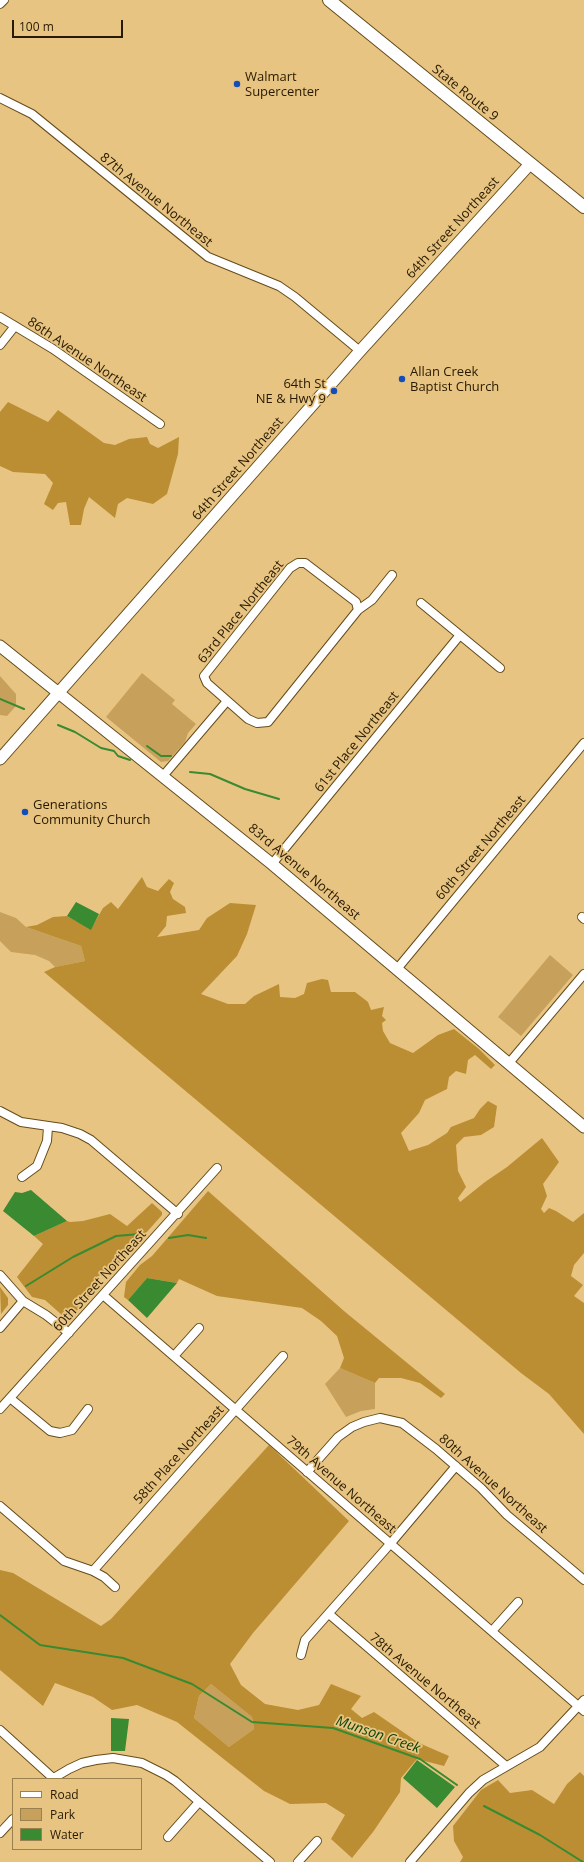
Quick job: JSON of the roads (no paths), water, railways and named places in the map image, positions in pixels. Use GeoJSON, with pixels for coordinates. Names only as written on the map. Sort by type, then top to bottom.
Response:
{"type":"FeatureCollection","features":[{"type":"Feature","properties":{"kind":"main road","name":"State Route 9"},"geometry":{"type":"LineString","coordinates":[[329,0],[584,207]]}},
{"type":"Feature","properties":{"kind":"main road","name":"64th Street Northeast"},"geometry":{"type":"LineString","coordinates":[[0,759],[360,351],[530,164]]}},
{"type":"Feature","properties":{"kind":"main road","name":"83rd Avenue Northeast"},"geometry":{"type":"LineString","coordinates":[[0,646],[272,864],[584,1127]]}},
{"type":"Feature","properties":{"kind":"street"},"geometry":{"type":"LineString","coordinates":[[0,4],[4,0]]}},
{"type":"Feature","properties":{"kind":"street","name":"87th Avenue Northeast"},"geometry":{"type":"LineString","coordinates":[[0,98],[32,114],[208,257],[279,286],[295,297],[360,351]]}},
{"type":"Feature","properties":{"kind":"street","name":"86th Avenue Northeast"},"geometry":{"type":"LineString","coordinates":[[0,317],[53,349],[160,424]]}},
{"type":"Feature","properties":{"kind":"street"},"geometry":{"type":"LineString","coordinates":[[0,345],[15,326]]}},
{"type":"Feature","properties":{"kind":"street","name":"63rd Place Northeast"},"geometry":{"type":"LineString","coordinates":[[227,701],[207,683],[204,676],[290,568],[298,563],[305,563],[356,602],[358,610]]}},
{"type":"Feature","properties":{"kind":"street"},"geometry":{"type":"LineString","coordinates":[[163,776],[227,701],[248,719],[257,723],[268,722],[358,610],[372,600],[392,575]]}},
{"type":"Feature","properties":{"kind":"street"},"geometry":{"type":"LineString","coordinates":[[421,603],[500,668]]}},
{"type":"Feature","properties":{"kind":"street","name":"61st Place Northeast"},"geometry":{"type":"LineString","coordinates":[[272,864],[460,636]]}},
{"type":"Feature","properties":{"kind":"street","name":"60th Street Northeast"},"geometry":{"type":"LineString","coordinates":[[397,969],[584,743]]}},
{"type":"Feature","properties":{"kind":"street"},"geometry":{"type":"LineString","coordinates":[[509,1063],[584,974]]}},
{"type":"Feature","properties":{"kind":"street"},"geometry":{"type":"LineString","coordinates":[[0,1111],[21,1122],[70,1130],[90,1140],[178,1214]]}},
{"type":"Feature","properties":{"kind":"street"},"geometry":{"type":"LineString","coordinates":[[22,1177],[37,1166],[47,1141],[48,1127]]}},
{"type":"Feature","properties":{"kind":"street","name":"60th Street Northeast"},"geometry":{"type":"LineString","coordinates":[[0,1409],[218,1168]]}},
{"type":"Feature","properties":{"kind":"street"},"geometry":{"type":"LineString","coordinates":[[0,1275],[23,1302],[46,1315],[69,1333]]}},
{"type":"Feature","properties":{"kind":"street","name":"79th Avenue Northeast"},"geometry":{"type":"LineString","coordinates":[[103,1295],[492,1631],[582,1706]]}},
{"type":"Feature","properties":{"kind":"street"},"geometry":{"type":"LineString","coordinates":[[0,1328],[23,1302]]}},
{"type":"Feature","properties":{"kind":"street"},"geometry":{"type":"LineString","coordinates":[[174,1356],[199,1328]]}},
{"type":"Feature","properties":{"kind":"street","name":"58th Place Northeast"},"geometry":{"type":"LineString","coordinates":[[93,1571],[283,1356]]}},
{"type":"Feature","properties":{"kind":"street"},"geometry":{"type":"LineString","coordinates":[[10,1398],[50,1431],[60,1433],[72,1430],[88,1409]]}},
{"type":"Feature","properties":{"kind":"street","name":"80th Avenue Northeast"},"geometry":{"type":"LineString","coordinates":[[307,1472],[344,1432],[364,1422],[380,1418],[395,1421],[409,1427],[456,1466],[481,1488],[507,1515],[584,1580]]}},
{"type":"Feature","properties":{"kind":"street"},"geometry":{"type":"LineString","coordinates":[[301,1655],[305,1640],[391,1543],[456,1466]]}},
{"type":"Feature","properties":{"kind":"street"},"geometry":{"type":"LineString","coordinates":[[0,1506],[64,1560],[73,1565],[93,1571],[104,1577],[115,1587]]}},
{"type":"Feature","properties":{"kind":"street"},"geometry":{"type":"LineString","coordinates":[[492,1631],[518,1602]]}},
{"type":"Feature","properties":{"kind":"street","name":"78th Avenue Northeast"},"geometry":{"type":"LineString","coordinates":[[328,1614],[506,1766]]}},
{"type":"Feature","properties":{"kind":"street"},"geometry":{"type":"LineString","coordinates":[[410,1862],[469,1793],[483,1780],[540,1747],[582,1706]]}},
{"type":"Feature","properties":{"kind":"street"},"geometry":{"type":"LineString","coordinates":[[0,1730],[52,1778]]}},
{"type":"Feature","properties":{"kind":"street"},"geometry":{"type":"LineString","coordinates":[[55,1778],[82,1763],[113,1758],[130,1760],[153,1768],[175,1781],[270,1862]]}},
{"type":"Feature","properties":{"kind":"street"},"geometry":{"type":"LineString","coordinates":[[168,1837],[199,1802]]}},
{"type":"Feature","properties":{"kind":"street"},"geometry":{"type":"LineString","coordinates":[[0,1833],[12,1820]]}},
{"type":"Feature","properties":{"kind":"street"},"geometry":{"type":"LineString","coordinates":[[298,1862],[317,1841]]}},
{"type":"Feature","properties":{"kind":"water"},"geometry":{"type":"Polygon","coordinates":[[[76,902],[99,914],[91,930],[67,916],[76,902]]]}},
{"type":"Feature","properties":{"kind":"water"},"geometry":{"type":"Polygon","coordinates":[[[31,1190],[67,1221],[34,1236],[3,1211],[15,1192],[22,1193],[31,1190]]]}},
{"type":"Feature","properties":{"kind":"water"},"geometry":{"type":"Polygon","coordinates":[[[147,1278],[177,1283],[147,1318],[128,1300],[147,1278]]]}},
{"type":"Feature","properties":{"kind":"water"},"geometry":{"type":"Polygon","coordinates":[[[111,1718],[129,1719],[125,1751],[111,1751],[111,1718]]]}},
{"type":"Feature","properties":{"kind":"water"},"geometry":{"type":"Polygon","coordinates":[[[417,1760],[455,1787],[437,1808],[403,1778],[417,1760]]]}},
{"type":"Feature","properties":{"kind":"waterway"},"geometry":{"type":"LineString","coordinates":[[0,699],[24,709]]}},
{"type":"Feature","properties":{"kind":"waterway"},"geometry":{"type":"LineString","coordinates":[[58,725],[75,732],[101,748],[114,751],[118,756],[130,760]]}},
{"type":"Feature","properties":{"kind":"waterway"},"geometry":{"type":"LineString","coordinates":[[147,746],[161,756],[171,756]]}},
{"type":"Feature","properties":{"kind":"waterway"},"geometry":{"type":"LineString","coordinates":[[190,772],[210,774],[245,789],[279,799]]}},
{"type":"Feature","properties":{"kind":"waterway"},"geometry":{"type":"LineString","coordinates":[[26,1286],[73,1257],[116,1236],[140,1234]]}},
{"type":"Feature","properties":{"kind":"waterway"},"geometry":{"type":"LineString","coordinates":[[169,1238],[188,1235],[206,1238]]}},
{"type":"Feature","properties":{"kind":"waterway","name":"Munson Creek"},"geometry":{"type":"LineString","coordinates":[[0,1615],[40,1645],[123,1658],[192,1684],[252,1722],[333,1728],[420,1759],[457,1785]]}},
{"type":"Feature","properties":{"kind":"waterway","name":"Munson Creek"},"geometry":{"type":"LineString","coordinates":[[484,1806],[540,1835],[583,1862]]}},
{"type":"Feature","properties":{"kind":"place","name":"Walmart Supercenter"},"geometry":{"type":"Point","coordinates":[237,84]}},
{"type":"Feature","properties":{"kind":"place","name":"Allan Creek Baptist Church"},"geometry":{"type":"Point","coordinates":[402,379]}},
{"type":"Feature","properties":{"kind":"place","name":"64th St NE & Hwy 9"},"geometry":{"type":"Point","coordinates":[334,391]}},
{"type":"Feature","properties":{"kind":"place","name":"Generations Community Church"},"geometry":{"type":"Point","coordinates":[25,812]}}]}
